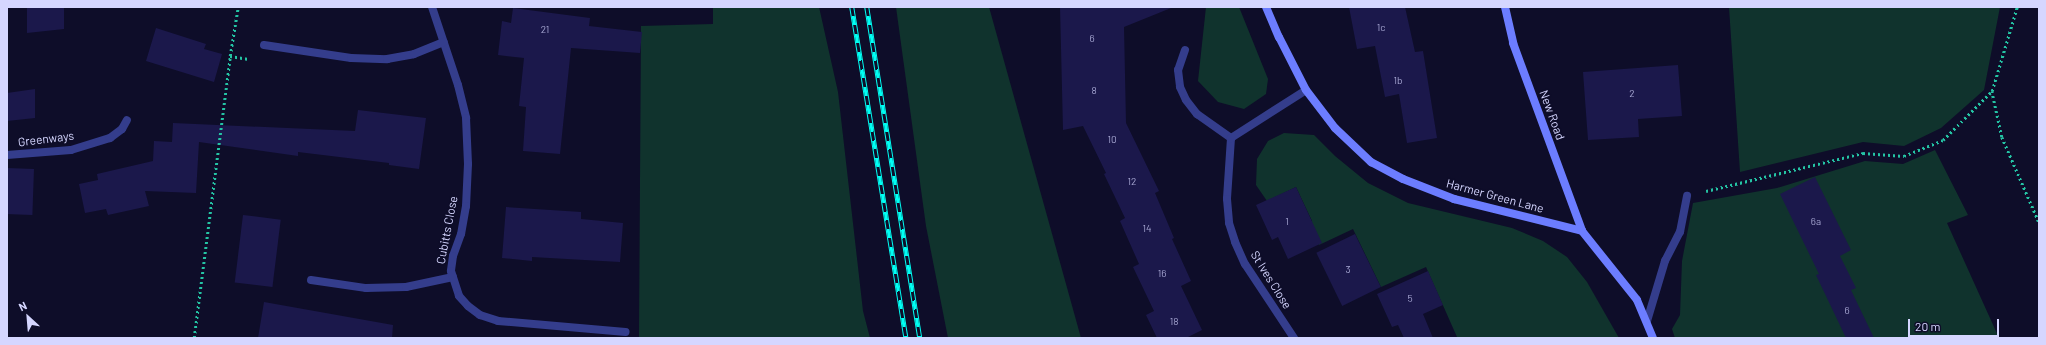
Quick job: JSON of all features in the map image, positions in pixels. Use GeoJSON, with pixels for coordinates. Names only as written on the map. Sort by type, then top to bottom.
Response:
{"type":"FeatureCollection","features":[{"type":"Feature","properties":{"kind":"street","name":"Cubitts Close"},"geometry":{"type":"LineString","coordinates":[[432,7],[458,85],[466,118],[468,164],[466,206],[461,234],[453,256],[451,271],[459,296],[468,306],[480,314],[498,322],[626,332]]}},
{"type":"Feature","properties":{"kind":"street","name":"Harmer Green Lane"},"geometry":{"type":"LineString","coordinates":[[1266,7],[1279,37],[1306,90],[1335,128],[1371,162],[1403,179],[1454,199],[1582,231]]}},
{"type":"Feature","properties":{"kind":"street","name":"New Road"},"geometry":{"type":"LineString","coordinates":[[1505,7],[1513,43],[1582,231]]}},
{"type":"Feature","properties":{"kind":"street"},"geometry":{"type":"LineString","coordinates":[[264,45],[351,58],[387,60],[414,54],[444,42]]}},
{"type":"Feature","properties":{"kind":"street"},"geometry":{"type":"LineString","coordinates":[[1185,50],[1178,70],[1180,87],[1186,100],[1197,114],[1231,138],[1306,90]]}},
{"type":"Feature","properties":{"kind":"street","name":"Greenways"},"geometry":{"type":"LineString","coordinates":[[7,156],[71,150],[110,138],[122,128],[127,120]]}},
{"type":"Feature","properties":{"kind":"street","name":"St Ives Close"},"geometry":{"type":"LineString","coordinates":[[1231,138],[1227,199],[1229,223],[1235,242],[1245,264],[1294,338]]}},
{"type":"Feature","properties":{"kind":"street"},"geometry":{"type":"LineString","coordinates":[[1647,321],[1665,261],[1680,232],[1688,196]]}},
{"type":"Feature","properties":{"kind":"street"},"geometry":{"type":"LineString","coordinates":[[1582,231],[1637,300],[1653,338]]}},
{"type":"Feature","properties":{"kind":"street"},"geometry":{"type":"LineString","coordinates":[[311,280],[366,288],[406,287],[453,277]]}},
{"type":"Feature","properties":{"kind":"path"},"geometry":{"type":"LineString","coordinates":[[194,338],[230,56],[238,7]]}},
{"type":"Feature","properties":{"kind":"path"},"geometry":{"type":"LineString","coordinates":[[2016,7],[1992,91],[2002,137],[2039,222]]}},
{"type":"Feature","properties":{"kind":"path"},"geometry":{"type":"LineString","coordinates":[[1688,196],[1863,153],[1904,156],[1943,140],[1992,91]]}},
{"type":"Feature","properties":{"kind":"green space"},"geometry":{"type":"Polygon","coordinates":[[[713,7],[819,7],[838,92],[863,311],[870,338],[639,338],[641,26],[713,24],[713,7]]]}},
{"type":"Feature","properties":{"kind":"green space"},"geometry":{"type":"Polygon","coordinates":[[[896,7],[989,7],[1081,338],[948,338],[926,226],[896,7]]]}},
{"type":"Feature","properties":{"kind":"green space"},"geometry":{"type":"Polygon","coordinates":[[[1206,7],[1239,7],[1268,79],[1266,94],[1244,109],[1218,102],[1198,81],[1206,7]]]}},
{"type":"Feature","properties":{"kind":"green space"},"geometry":{"type":"Polygon","coordinates":[[[1729,7],[2000,7],[1984,90],[1941,128],[1904,146],[1863,142],[1740,172],[1729,7]]]}},
{"type":"Feature","properties":{"kind":"green space"},"geometry":{"type":"Polygon","coordinates":[[[1284,133],[1314,135],[1335,156],[1368,183],[1408,203],[1512,228],[1543,241],[1567,257],[1587,282],[1619,338],[1455,338],[1457,337],[1426,267],[1381,287],[1353,229],[1319,245],[1310,223],[1312,221],[1296,187],[1267,201],[1256,185],[1257,159],[1268,141],[1284,133]]]}},
{"type":"Feature","properties":{"kind":"green space"},"geometry":{"type":"Polygon","coordinates":[[[1935,150],[1968,215],[1947,223],[1999,338],[1675,338],[1672,329],[1680,315],[1682,261],[1693,203],[1777,188],[1865,161],[1903,164],[1935,150]]]}},
{"type":"Feature","properties":{"kind":"building"},"geometry":{"type":"Polygon","coordinates":[[[27,7],[64,7],[64,29],[27,33],[27,7]]]}},
{"type":"Feature","properties":{"kind":"building"},"geometry":{"type":"Polygon","coordinates":[[[1060,7],[1171,7],[1124,27],[1126,123],[1159,191],[1155,193],[1174,238],[1172,239],[1191,281],[1181,286],[1202,330],[1186,338],[1157,338],[1146,315],[1154,311],[1133,267],[1139,264],[1120,221],[1125,218],[1104,174],[1106,173],[1083,126],[1063,130],[1060,7]]]}},
{"type":"Feature","properties":{"kind":"building"},"geometry":{"type":"Polygon","coordinates":[[[1349,7],[1405,7],[1415,52],[1423,51],[1437,138],[1407,143],[1399,94],[1385,97],[1375,46],[1357,49],[1349,7]]]}},
{"type":"Feature","properties":{"kind":"building"},"geometry":{"type":"Polygon","coordinates":[[[513,8],[590,18],[589,26],[642,32],[640,53],[571,48],[560,154],[523,151],[526,107],[519,106],[524,58],[498,55],[502,21],[511,23],[513,8]]]}},
{"type":"Feature","properties":{"kind":"building"},"geometry":{"type":"Polygon","coordinates":[[[156,28],[206,44],[204,49],[222,54],[214,82],[146,61],[156,28]]]}},
{"type":"Feature","properties":{"kind":"building"},"geometry":{"type":"Polygon","coordinates":[[[1678,65],[1682,116],[1638,119],[1639,137],[1588,140],[1583,72],[1678,65]]]}},
{"type":"Feature","properties":{"kind":"building"},"geometry":{"type":"Polygon","coordinates":[[[35,89],[35,118],[7,121],[7,93],[35,89]]]}},
{"type":"Feature","properties":{"kind":"building"},"geometry":{"type":"Polygon","coordinates":[[[358,110],[426,118],[419,169],[389,165],[389,163],[298,152],[298,156],[199,142],[196,193],[145,191],[149,206],[108,215],[106,209],[85,213],[79,184],[98,180],[97,174],[153,161],[154,141],[172,142],[173,123],[355,131],[358,110]]]}},
{"type":"Feature","properties":{"kind":"building"},"geometry":{"type":"Polygon","coordinates":[[[7,168],[34,169],[32,215],[7,214],[7,168]]]}},
{"type":"Feature","properties":{"kind":"building"},"geometry":{"type":"Polygon","coordinates":[[[1815,177],[1851,250],[1840,256],[1856,288],[1851,290],[1874,338],[1846,338],[1816,275],[1819,274],[1780,194],[1815,177]]]}},
{"type":"Feature","properties":{"kind":"building"},"geometry":{"type":"Polygon","coordinates":[[[1296,187],[1322,243],[1288,259],[1278,237],[1272,240],[1256,205],[1296,187]]]}},
{"type":"Feature","properties":{"kind":"building"},"geometry":{"type":"Polygon","coordinates":[[[506,207],[581,212],[581,219],[623,223],[620,262],[532,257],[532,261],[502,258],[506,207]]]}},
{"type":"Feature","properties":{"kind":"building"},"geometry":{"type":"Polygon","coordinates":[[[243,215],[281,220],[272,287],[235,282],[243,215]]]}},
{"type":"Feature","properties":{"kind":"building"},"geometry":{"type":"Polygon","coordinates":[[[1355,234],[1381,287],[1342,306],[1316,253],[1355,234]]]}},
{"type":"Feature","properties":{"kind":"building"},"geometry":{"type":"Polygon","coordinates":[[[1428,271],[1443,305],[1423,314],[1433,338],[1404,338],[1398,325],[1392,327],[1377,294],[1428,271]]]}},
{"type":"Feature","properties":{"kind":"building"},"geometry":{"type":"Polygon","coordinates":[[[264,302],[393,325],[392,338],[258,338],[264,302]]]}},
{"type":"Feature","properties":{"kind":"railway"},"geometry":{"type":"LineString","coordinates":[[852,7],[906,338]]}},
{"type":"Feature","properties":{"kind":"railway"},"geometry":{"type":"LineString","coordinates":[[867,7],[920,338]]}}]}
